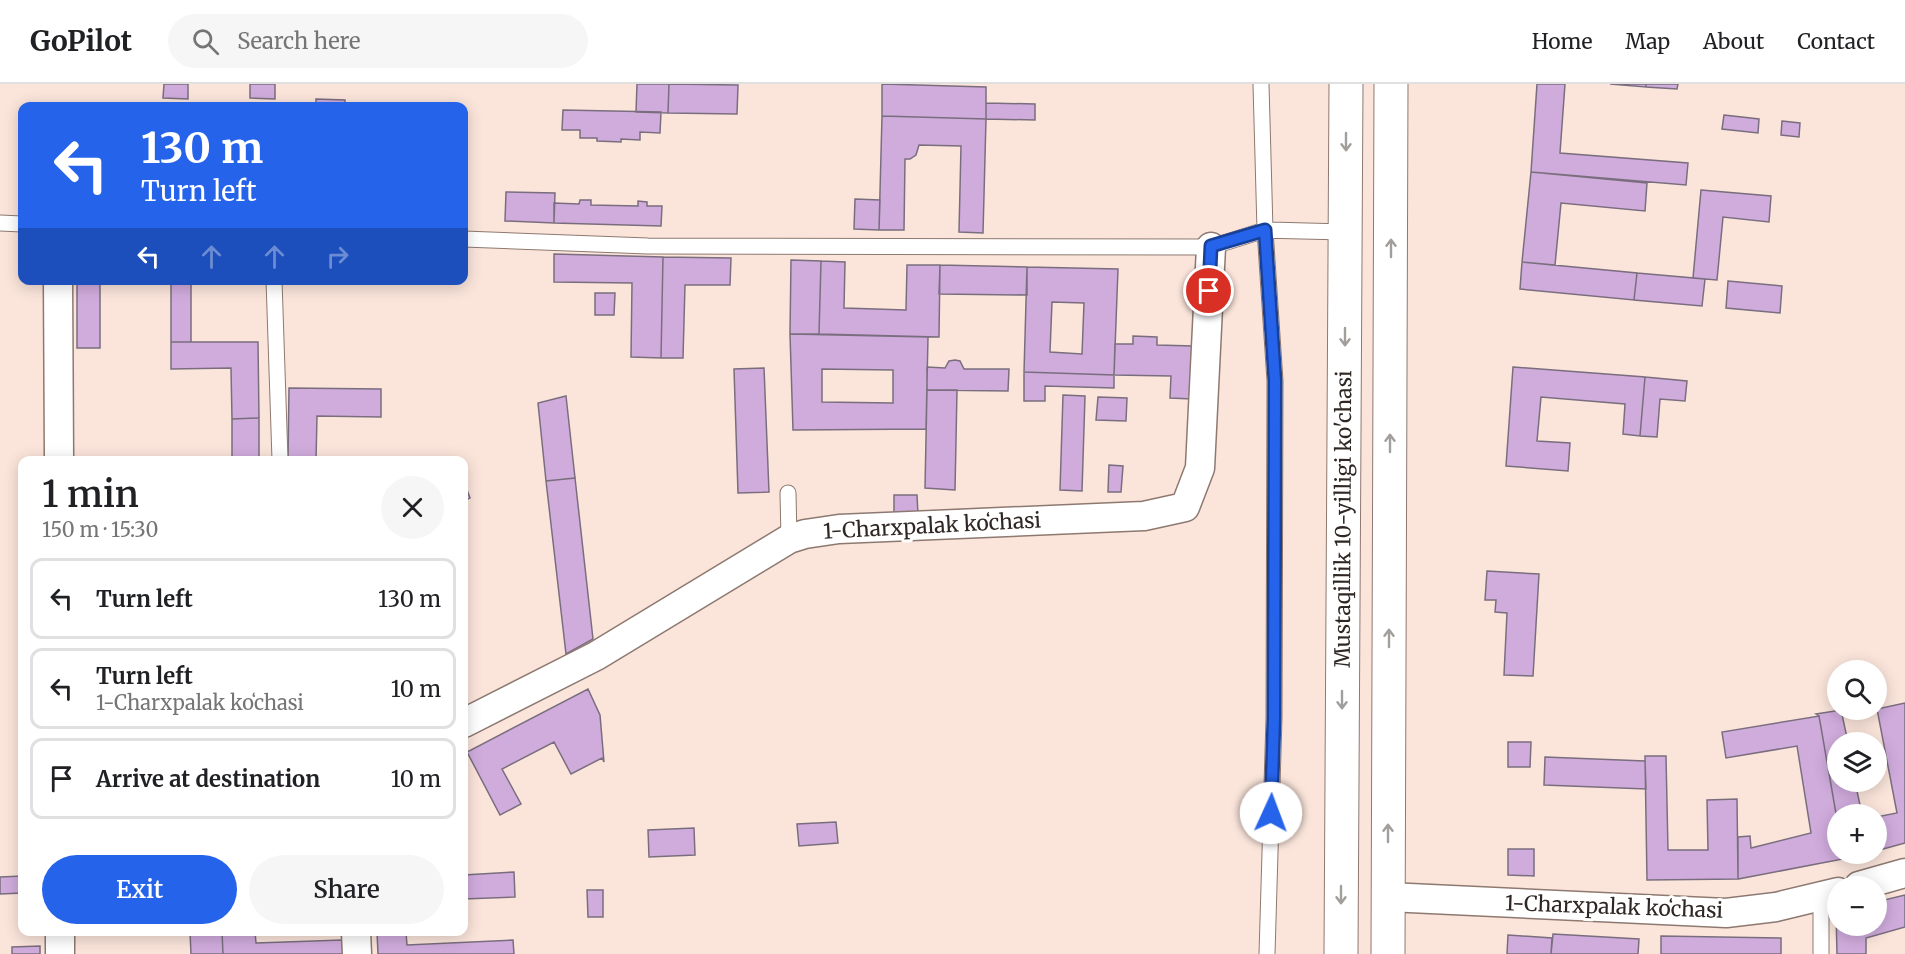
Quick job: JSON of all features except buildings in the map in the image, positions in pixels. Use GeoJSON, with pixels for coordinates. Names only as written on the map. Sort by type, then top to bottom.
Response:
{"type":"FeatureCollection","features":[{"type":"Feature","properties":{"kind":"main road","name":"Mustaqillik 10-yilligi ko'chasi"},"geometry":{"type":"LineString","coordinates":[[1341,954],[1346,84]]}},
{"type":"Feature","properties":{"kind":"main road"},"geometry":{"type":"LineString","coordinates":[[1388,954],[1391,84]]}},
{"type":"Feature","properties":{"kind":"street","name":"1-Charxpalak koʻchasi"},"geometry":{"type":"LineString","coordinates":[[468,721],[596,656],[789,539],[805,534],[839,529],[1144,516],[1185,507],[1200,468],[1211,246]]}},
{"type":"Feature","properties":{"kind":"street"},"geometry":{"type":"LineString","coordinates":[[58,285],[58,456]]}},
{"type":"Feature","properties":{"kind":"street"},"geometry":{"type":"LineString","coordinates":[[1887,878],[1905,873]]}},
{"type":"Feature","properties":{"kind":"street","name":"1-Charxpalak koʻchasi"},"geometry":{"type":"LineString","coordinates":[[1388,897],[1726,913],[1776,907],[1827,894]]}},
{"type":"Feature","properties":{"kind":"street"},"geometry":{"type":"LineString","coordinates":[[60,936],[60,954]]}},
{"type":"Feature","properties":{"kind":"street"},"geometry":{"type":"LineString","coordinates":[[356,936],[357,954]]}},
{"type":"Feature","properties":{"kind":"lane"},"geometry":{"type":"LineString","coordinates":[[1261,84],[1265,230],[1275,381],[1274,718],[1267,954]]}},
{"type":"Feature","properties":{"kind":"lane"},"geometry":{"type":"LineString","coordinates":[[0,224],[18,224]]}},
{"type":"Feature","properties":{"kind":"lane"},"geometry":{"type":"LineString","coordinates":[[468,239],[648,246],[1211,246],[1265,230],[1345,232]]}},
{"type":"Feature","properties":{"kind":"lane"},"geometry":{"type":"LineString","coordinates":[[274,285],[280,456]]}},
{"type":"Feature","properties":{"kind":"lane"},"geometry":{"type":"LineString","coordinates":[[788,493],[789,539]]}},
{"type":"Feature","properties":{"kind":"lane"},"geometry":{"type":"LineString","coordinates":[[1821,954],[1827,909]]}},
{"type":"Feature","properties":{"kind":"route"},"geometry":{"type":"LineString","coordinates":[[1209,291],[1211,246],[1265,230],[1275,381],[1274,718],[1271,813]]}}]}
